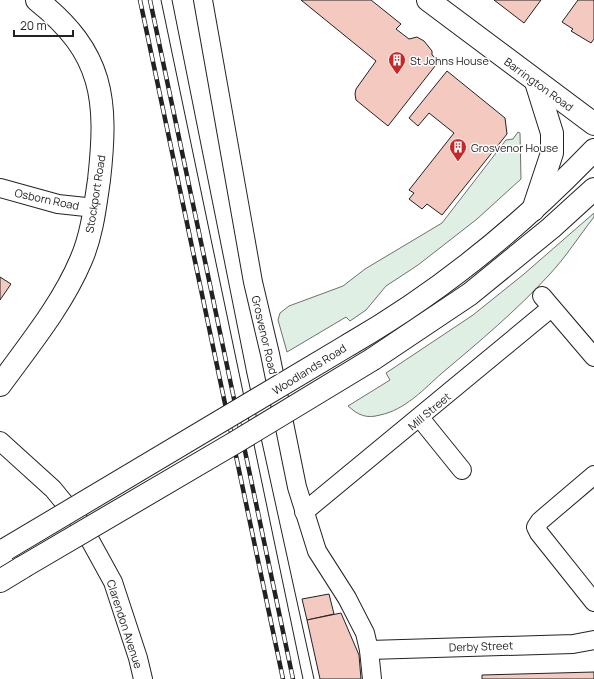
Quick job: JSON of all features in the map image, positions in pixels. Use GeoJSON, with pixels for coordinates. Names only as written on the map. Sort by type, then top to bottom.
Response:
{"type":"FeatureCollection","features":[{"type":"Feature","properties":{"kind":"main road","name":"Stockport Road"},"geometry":{"type":"LineString","coordinates":[[0,384],[32,340],[72,280],[87,245],[95,208],[102,154],[104,118],[99,87],[88,56],[75,35],[53,12],[37,0]]}},
{"type":"Feature","properties":{"kind":"main road","name":"Barrington Road"},"geometry":{"type":"LineString","coordinates":[[428,0],[594,124]]}},
{"type":"Feature","properties":{"kind":"main road"},"geometry":{"type":"LineString","coordinates":[[534,210],[552,153],[552,133],[536,82]]}},
{"type":"Feature","properties":{"kind":"main road","name":"Woodlands Road"},"geometry":{"type":"LineString","coordinates":[[3,551],[350,344],[449,278],[534,210],[594,150]]}},
{"type":"Feature","properties":{"kind":"main road"},"geometry":{"type":"LineString","coordinates":[[0,581],[243,438],[373,359],[470,294],[551,228],[594,189]]}},
{"type":"Feature","properties":{"kind":"street","name":"Grosvenor Road"},"geometry":{"type":"LineString","coordinates":[[203,0],[252,282],[268,347],[297,487],[317,551],[356,614],[364,633],[369,650],[372,679]]}},
{"type":"Feature","properties":{"kind":"street","name":"Osborn Road"},"geometry":{"type":"LineString","coordinates":[[0,188],[58,204],[95,208]]}},
{"type":"Feature","properties":{"kind":"street","name":"Mill Street"},"geometry":{"type":"LineString","coordinates":[[304,512],[420,418],[547,302],[594,357]]}},
{"type":"Feature","properties":{"kind":"street"},"geometry":{"type":"LineString","coordinates":[[420,418],[462,470]]}},
{"type":"Feature","properties":{"kind":"street","name":"Clarendon Avenue"},"geometry":{"type":"LineString","coordinates":[[0,441],[53,489],[80,522],[113,582],[138,658],[143,679]]}},
{"type":"Feature","properties":{"kind":"street"},"geometry":{"type":"LineString","coordinates":[[594,475],[540,521],[536,527],[539,533],[594,602]]}},
{"type":"Feature","properties":{"kind":"street","name":"Derby Street"},"geometry":{"type":"LineString","coordinates":[[369,650],[573,644],[594,640]]}},
{"type":"Feature","properties":{"kind":"green space"},"geometry":{"type":"Polygon","coordinates":[[[518,132],[520,133],[521,179],[477,219],[418,265],[386,286],[366,310],[350,321],[346,317],[287,352],[278,320],[280,313],[289,306],[343,286],[365,269],[442,223],[506,140],[513,139],[518,132]]]}},
{"type":"Feature","properties":{"kind":"green space"},"geometry":{"type":"Polygon","coordinates":[[[594,213],[594,217],[567,254],[537,288],[497,326],[414,398],[398,409],[370,417],[355,412],[348,406],[390,380],[386,373],[473,315],[524,274],[594,213]]]}},
{"type":"Feature","properties":{"kind":"building","name":"St Johns House"},"geometry":{"type":"Polygon","coordinates":[[[301,0],[371,0],[401,24],[396,29],[409,39],[417,37],[424,41],[432,51],[432,55],[439,61],[388,126],[356,100],[356,89],[376,61],[301,0]]]}},
{"type":"Feature","properties":{"kind":"building"},"geometry":{"type":"Polygon","coordinates":[[[494,0],[541,0],[524,23],[494,0]]]}},
{"type":"Feature","properties":{"kind":"building"},"geometry":{"type":"Polygon","coordinates":[[[578,0],[594,0],[594,39],[591,43],[571,31],[573,29],[562,22],[578,0]]]}},
{"type":"Feature","properties":{"kind":"building","name":"Grosvenor House"},"geometry":{"type":"Polygon","coordinates":[[[447,71],[505,118],[507,134],[442,215],[427,204],[422,209],[409,199],[414,193],[409,190],[454,133],[429,113],[418,126],[409,118],[447,71]]]}},
{"type":"Feature","properties":{"kind":"building"},"geometry":{"type":"Polygon","coordinates":[[[0,277],[11,284],[0,300],[0,277]]]}},
{"type":"Feature","properties":{"kind":"building"},"geometry":{"type":"Polygon","coordinates":[[[329,594],[334,614],[307,620],[302,599],[329,594]]]}},
{"type":"Feature","properties":{"kind":"building"},"geometry":{"type":"Polygon","coordinates":[[[341,613],[359,655],[361,679],[320,679],[307,620],[341,613]]]}},
{"type":"Feature","properties":{"kind":"building"},"geometry":{"type":"Polygon","coordinates":[[[594,672],[594,679],[482,679],[482,675],[594,672]]]}},
{"type":"Feature","properties":{"kind":"tram line"},"geometry":{"type":"LineString","coordinates":[[161,0],[303,679]]}},
{"type":"Feature","properties":{"kind":"tram line"},"geometry":{"type":"LineString","coordinates":[[172,0],[247,374],[314,679]]}},
{"type":"Feature","properties":{"kind":"railway"},"geometry":{"type":"LineString","coordinates":[[140,0],[283,679]]}},
{"type":"Feature","properties":{"kind":"railway"},"geometry":{"type":"LineString","coordinates":[[150,0],[293,679]]}},
{"type":"Feature","properties":{"kind":"place","name":"St Johns House"},"geometry":{"type":"Point","coordinates":[397,75]}},
{"type":"Feature","properties":{"kind":"place","name":"Grosvenor House"},"geometry":{"type":"Point","coordinates":[458,162]}}]}
